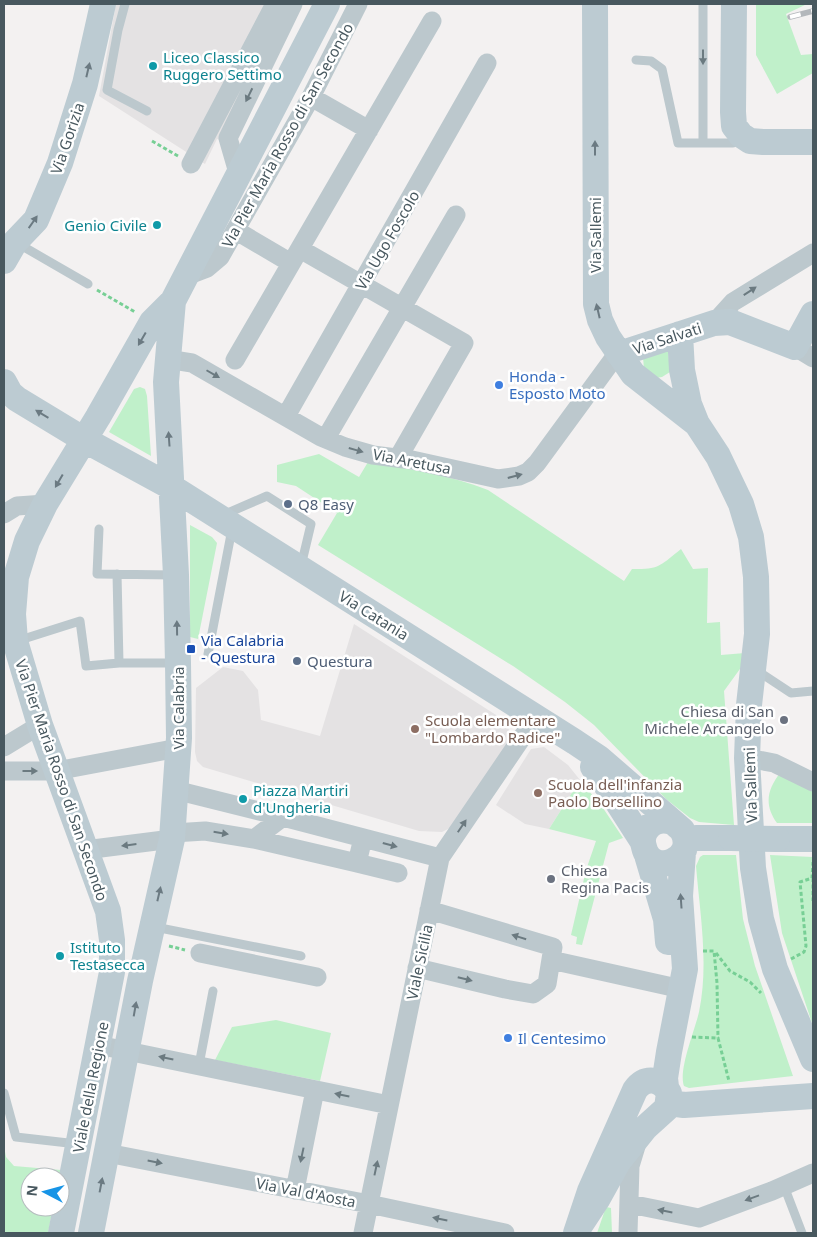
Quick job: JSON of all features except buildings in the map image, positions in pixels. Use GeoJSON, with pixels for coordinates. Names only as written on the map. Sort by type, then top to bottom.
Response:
{"type":"FeatureCollection","features":[{"type":"Feature","properties":{"kind":"street","name":"Via Gorizia"},"geometry":{"type":"LineString","coordinates":[[9,251],[36,220],[60,163],[85,84],[103,4]]}},
{"type":"Feature","properties":{"kind":"street"},"geometry":{"type":"LineString","coordinates":[[191,164],[274,4]]}},
{"type":"Feature","properties":{"kind":"street"},"geometry":{"type":"LineString","coordinates":[[239,176],[228,138],[293,4]]}},
{"type":"Feature","properties":{"kind":"street","name":"Via Sallemi"},"geometry":{"type":"LineString","coordinates":[[595,4],[596,304],[600,320],[619,354],[633,374],[697,424]]}},
{"type":"Feature","properties":{"kind":"street","name":"Via Pier Maria Rosso di San Secondo"},"geometry":{"type":"LineString","coordinates":[[112,940],[108,911],[40,725],[15,641],[12,614],[16,578],[27,542],[83,439],[98,417],[152,322],[173,301],[239,176],[346,5]]}},
{"type":"Feature","properties":{"kind":"street","name":"Via Pier Maria Rosso di San Secondo"},"geometry":{"type":"LineString","coordinates":[[186,276],[207,268],[220,257],[311,97],[346,5]]}},
{"type":"Feature","properties":{"kind":"street"},"geometry":{"type":"LineString","coordinates":[[734,6],[734,126],[741,135],[750,141],[813,142]]}},
{"type":"Feature","properties":{"kind":"street"},"geometry":{"type":"LineString","coordinates":[[235,360],[432,21]]}},
{"type":"Feature","properties":{"kind":"street","name":"Via Ugo Foscolo"},"geometry":{"type":"LineString","coordinates":[[286,416],[487,63]]}},
{"type":"Feature","properties":{"kind":"street"},"geometry":{"type":"LineString","coordinates":[[311,97],[369,130]]}},
{"type":"Feature","properties":{"kind":"street"},"geometry":{"type":"LineString","coordinates":[[326,438],[456,215]]}},
{"type":"Feature","properties":{"kind":"street"},"geometry":{"type":"LineString","coordinates":[[235,230],[361,284],[464,342],[398,458]]}},
{"type":"Feature","properties":{"kind":"street","name":"Via Salvati"},"geometry":{"type":"LineString","coordinates":[[619,354],[714,323],[733,302],[813,254]]}},
{"type":"Feature","properties":{"kind":"street","name":"Via Calabria"},"geometry":{"type":"LineString","coordinates":[[149,939],[172,836],[178,748],[176,576],[166,371],[173,301]]}},
{"type":"Feature","properties":{"kind":"street"},"geometry":{"type":"LineString","coordinates":[[714,323],[730,322],[804,352],[813,314]]}},
{"type":"Feature","properties":{"kind":"street","name":"Via Sallemi"},"geometry":{"type":"LineString","coordinates":[[680,334],[685,386],[697,424],[718,456],[741,504],[751,537],[756,577],[757,634],[749,704],[748,758],[753,868],[761,920],[774,967],[813,1059]]}},
{"type":"Feature","properties":{"kind":"street","name":"Via Aretusa"},"geometry":{"type":"LineString","coordinates":[[166,371],[192,363],[345,447],[374,455],[398,458],[498,479],[519,476],[528,472],[537,463],[614,358],[619,354]]}},
{"type":"Feature","properties":{"kind":"street"},"geometry":{"type":"LineString","coordinates":[[126,367],[166,371]]}},
{"type":"Feature","properties":{"kind":"street"},"geometry":{"type":"LineString","coordinates":[[648,386],[656,388],[672,384],[682,370]]}},
{"type":"Feature","properties":{"kind":"street"},"geometry":{"type":"LineString","coordinates":[[4,382],[10,393],[17,399],[83,439]]}},
{"type":"Feature","properties":{"kind":"street","name":"Via Catania"},"geometry":{"type":"LineString","coordinates":[[83,439],[173,488],[576,742],[599,758],[680,838]]}},
{"type":"Feature","properties":{"kind":"street"},"geometry":{"type":"LineString","coordinates":[[4,514],[17,506],[46,504]]}},
{"type":"Feature","properties":{"kind":"street","name":"Viale Sicilia"},"geometry":{"type":"LineString","coordinates":[[363,1233],[440,858],[536,717]]}},
{"type":"Feature","properties":{"kind":"street"},"geometry":{"type":"LineString","coordinates":[[4,747],[40,725]]}},
{"type":"Feature","properties":{"kind":"street"},"geometry":{"type":"LineString","coordinates":[[576,742],[611,792],[652,860],[666,864],[679,858],[680,838]]}},
{"type":"Feature","properties":{"kind":"street"},"geometry":{"type":"LineString","coordinates":[[4,771],[56,771],[178,748]]}},
{"type":"Feature","properties":{"kind":"street"},"geometry":{"type":"LineString","coordinates":[[748,758],[774,763],[813,782]]}},
{"type":"Feature","properties":{"kind":"street"},"geometry":{"type":"LineString","coordinates":[[175,790],[440,858]]}},
{"type":"Feature","properties":{"kind":"street"},"geometry":{"type":"LineString","coordinates":[[254,839],[282,817]]}},
{"type":"Feature","properties":{"kind":"street"},"geometry":{"type":"LineString","coordinates":[[576,1232],[590,1191],[636,1090],[660,1030],[668,986],[669,960],[666,919],[645,849],[647,829],[659,821],[680,838],[813,839]]}},
{"type":"Feature","properties":{"kind":"street"},"geometry":{"type":"LineString","coordinates":[[85,850],[205,831],[254,839],[398,872]]}},
{"type":"Feature","properties":{"kind":"street"},"geometry":{"type":"LineString","coordinates":[[357,863],[362,838]]}},
{"type":"Feature","properties":{"kind":"street"},"geometry":{"type":"LineString","coordinates":[[628,1233],[630,1166],[658,1110],[684,976],[685,950],[680,896],[680,838]]}},
{"type":"Feature","properties":{"kind":"street"},"geometry":{"type":"LineString","coordinates":[[418,968],[533,994],[547,984],[553,947],[429,910]]}},
{"type":"Feature","properties":{"kind":"street"},"geometry":{"type":"LineString","coordinates":[[112,940],[120,950],[129,955],[139,954],[149,939]]}},
{"type":"Feature","properties":{"kind":"street","name":"Viale della Regione"},"geometry":{"type":"LineString","coordinates":[[91,1233],[149,939]]}},
{"type":"Feature","properties":{"kind":"street","name":"Viale della Regione"},"geometry":{"type":"LineString","coordinates":[[61,1233],[110,981],[112,940]]}},
{"type":"Feature","properties":{"kind":"street"},"geometry":{"type":"LineString","coordinates":[[200,953],[317,977]]}},
{"type":"Feature","properties":{"kind":"street"},"geometry":{"type":"LineString","coordinates":[[551,960],[668,986]]}},
{"type":"Feature","properties":{"kind":"street"},"geometry":{"type":"LineString","coordinates":[[110,981],[117,977],[125,976],[133,977],[140,981]]}},
{"type":"Feature","properties":{"kind":"street"},"geometry":{"type":"LineString","coordinates":[[98,1045],[390,1105]]}},
{"type":"Feature","properties":{"kind":"street"},"geometry":{"type":"LineString","coordinates":[[576,1232],[618,1162],[658,1110],[656,1081],[649,1080],[636,1090]]}},
{"type":"Feature","properties":{"kind":"street"},"geometry":{"type":"LineString","coordinates":[[295,1190],[315,1090]]}},
{"type":"Feature","properties":{"kind":"street"},"geometry":{"type":"LineString","coordinates":[[658,1110],[684,1105],[813,1096]]}},
{"type":"Feature","properties":{"kind":"street","name":"Via Val d'Aosta"},"geometry":{"type":"LineString","coordinates":[[107,1153],[369,1204],[505,1233]]}},
{"type":"Feature","properties":{"kind":"street"},"geometry":{"type":"LineString","coordinates":[[630,1204],[702,1226],[813,1173]]}},
{"type":"Feature","properties":{"kind":"lane"},"geometry":{"type":"LineString","coordinates":[[125,4],[118,30],[107,90],[147,111]]}},
{"type":"Feature","properties":{"kind":"lane"},"geometry":{"type":"LineString","coordinates":[[703,6],[703,143]]}},
{"type":"Feature","properties":{"kind":"lane"},"geometry":{"type":"LineString","coordinates":[[636,60],[651,61],[662,70],[678,143],[733,143],[741,135]]}},
{"type":"Feature","properties":{"kind":"lane"},"geometry":{"type":"LineString","coordinates":[[9,251],[88,284]]}},
{"type":"Feature","properties":{"kind":"lane"},"geometry":{"type":"LineString","coordinates":[[208,654],[226,521],[267,496],[311,524],[301,568]]}},
{"type":"Feature","properties":{"kind":"lane"},"geometry":{"type":"LineString","coordinates":[[99,529],[97,574],[176,576]]}},
{"type":"Feature","properties":{"kind":"lane"},"geometry":{"type":"LineString","coordinates":[[117,574],[119,663]]}},
{"type":"Feature","properties":{"kind":"lane"},"geometry":{"type":"LineString","coordinates":[[15,641],[80,621],[86,666],[119,663],[178,663]]}},
{"type":"Feature","properties":{"kind":"lane"},"geometry":{"type":"LineString","coordinates":[[754,668],[791,693],[813,691]]}},
{"type":"Feature","properties":{"kind":"lane"},"geometry":{"type":"LineString","coordinates":[[149,939],[301,956]]}},
{"type":"Feature","properties":{"kind":"lane"},"geometry":{"type":"LineString","coordinates":[[199,1065],[213,990]]}},
{"type":"Feature","properties":{"kind":"lane"},"geometry":{"type":"LineString","coordinates":[[4,1093],[16,1137],[79,1144]]}},
{"type":"Feature","properties":{"kind":"lane"},"geometry":{"type":"LineString","coordinates":[[784,1186],[802,1233]]}},
{"type":"Feature","properties":{"kind":"path"},"geometry":{"type":"LineString","coordinates":[[88,284],[152,322]]}},
{"type":"Feature","properties":{"kind":"path"},"geometry":{"type":"LineString","coordinates":[[813,862],[813,901]]}},
{"type":"Feature","properties":{"kind":"path"},"geometry":{"type":"LineString","coordinates":[[774,967],[804,952],[806,946],[800,882],[813,878]]}},
{"type":"Feature","properties":{"kind":"path"},"geometry":{"type":"LineString","coordinates":[[149,939],[200,953]]}},
{"type":"Feature","properties":{"kind":"path"},"geometry":{"type":"LineString","coordinates":[[685,950],[714,951],[730,971],[750,982],[764,997]]}},
{"type":"Feature","properties":{"kind":"path"},"geometry":{"type":"LineString","coordinates":[[714,951],[717,983],[718,1038],[730,1084],[730,1102]]}},
{"type":"Feature","properties":{"kind":"path"},"geometry":{"type":"LineString","coordinates":[[692,1037],[718,1038]]}},
{"type":"Feature","properties":{"kind":"shaded area"},"geometry":{"type":"Polygon","coordinates":[[[116,4],[283,4],[220,140],[217,139],[205,164],[99,96],[116,4]]]}},
{"type":"Feature","properties":{"kind":"shaded area","name":"Scuola elementare \"Lombardo Radice\""},"geometry":{"type":"Polygon","coordinates":[[[354,624],[507,722],[511,739],[452,827],[442,832],[419,831],[203,767],[197,761],[195,752],[196,688],[223,667],[243,671],[258,690],[261,720],[320,736],[354,624]]]}},
{"type":"Feature","properties":{"kind":"shaded area","name":"Scuola dell'infanzia Paolo Borsellino"},"geometry":{"type":"Polygon","coordinates":[[[544,747],[568,765],[580,780],[549,829],[525,824],[496,805],[531,749],[544,747]]]}},
{"type":"Feature","properties":{"kind":"green space"},"geometry":{"type":"Polygon","coordinates":[[[756,4],[807,4],[786,14],[801,55],[813,54],[813,73],[777,94],[756,55],[756,4]]]}},
{"type":"Feature","properties":{"kind":"green space"},"geometry":{"type":"Polygon","coordinates":[[[668,349],[670,372],[656,378],[644,369],[643,357],[668,349]]]}},
{"type":"Feature","properties":{"kind":"green space"},"geometry":{"type":"Polygon","coordinates":[[[140,387],[145,389],[147,396],[151,456],[109,432],[134,389],[140,387]]]}},
{"type":"Feature","properties":{"kind":"green space"},"geometry":{"type":"Polygon","coordinates":[[[319,454],[359,477],[368,462],[444,476],[488,490],[624,581],[632,569],[648,569],[659,565],[681,549],[693,569],[708,568],[707,623],[720,622],[721,655],[745,653],[745,662],[724,691],[734,825],[699,822],[690,818],[666,799],[594,725],[565,702],[513,666],[318,545],[337,513],[296,486],[277,482],[277,465],[319,454]]]}},
{"type":"Feature","properties":{"kind":"green space"},"geometry":{"type":"Polygon","coordinates":[[[190,525],[212,537],[217,543],[198,639],[190,637],[190,525]]]}},
{"type":"Feature","properties":{"kind":"green space"},"geometry":{"type":"Polygon","coordinates":[[[780,773],[813,789],[813,823],[777,823],[770,810],[769,798],[772,785],[780,773]]]}},
{"type":"Feature","properties":{"kind":"green space"},"geometry":{"type":"Polygon","coordinates":[[[580,780],[603,808],[623,838],[609,843],[582,945],[576,944],[577,937],[571,935],[586,870],[596,841],[549,829],[580,780]]]}},
{"type":"Feature","properties":{"kind":"green space"},"geometry":{"type":"Polygon","coordinates":[[[703,855],[736,855],[743,919],[755,966],[793,1076],[689,1088],[684,1086],[683,1070],[702,994],[704,957],[696,866],[703,855]]]}},
{"type":"Feature","properties":{"kind":"green space"},"geometry":{"type":"Polygon","coordinates":[[[770,855],[813,857],[813,1026],[782,933],[770,855]]]}},
{"type":"Feature","properties":{"kind":"green space"},"geometry":{"type":"Polygon","coordinates":[[[276,1020],[331,1033],[320,1081],[215,1060],[232,1027],[276,1020]]]}},
{"type":"Feature","properties":{"kind":"green space"},"geometry":{"type":"Polygon","coordinates":[[[4,1146],[6,1157],[14,1166],[26,1167],[20,1167],[20,1217],[51,1217],[48,1233],[4,1233],[4,1146]]]}},
{"type":"Feature","properties":{"kind":"green space"},"geometry":{"type":"Polygon","coordinates":[[[606,1207],[611,1208],[612,1233],[597,1233],[606,1207]]]}},
{"type":"Feature","properties":{"kind":"railway"},"geometry":{"type":"LineString","coordinates":[[790,17],[813,11]]}},
{"type":"Feature","properties":{"kind":"place","name":"Liceo Classico Ruggero Settimo"},"geometry":{"type":"Point","coordinates":[153,66]}},
{"type":"Feature","properties":{"kind":"place","name":"Genio Civile"},"geometry":{"type":"Point","coordinates":[157,225]}},
{"type":"Feature","properties":{"kind":"place","name":"Honda - Esposto Moto"},"geometry":{"type":"Point","coordinates":[499,385]}},
{"type":"Feature","properties":{"kind":"place","name":"Q8 Easy"},"geometry":{"type":"Point","coordinates":[288,504]}},
{"type":"Feature","properties":{"kind":"place","name":"Via Calabria - Questura"},"geometry":{"type":"Point","coordinates":[191,649]}},
{"type":"Feature","properties":{"kind":"place","name":"Questura"},"geometry":{"type":"Point","coordinates":[297,661]}},
{"type":"Feature","properties":{"kind":"place","name":"Chiesa di San Michele Arcangelo"},"geometry":{"type":"Point","coordinates":[784,720]}},
{"type":"Feature","properties":{"kind":"place","name":"Scuola elementare \"Lombardo Radice\""},"geometry":{"type":"Point","coordinates":[415,729]}},
{"type":"Feature","properties":{"kind":"place","name":"Scuola dell'infanzia Paolo Borsellino"},"geometry":{"type":"Point","coordinates":[538,793]}},
{"type":"Feature","properties":{"kind":"place","name":"Piazza Martiri d'Ungheria"},"geometry":{"type":"Point","coordinates":[243,799]}},
{"type":"Feature","properties":{"kind":"place","name":"Chiesa Regina Pacis"},"geometry":{"type":"Point","coordinates":[551,879]}},
{"type":"Feature","properties":{"kind":"place","name":"Istituto Testasecca"},"geometry":{"type":"Point","coordinates":[60,956]}},
{"type":"Feature","properties":{"kind":"place","name":"Il Centesimo"},"geometry":{"type":"Point","coordinates":[508,1038]}}]}
